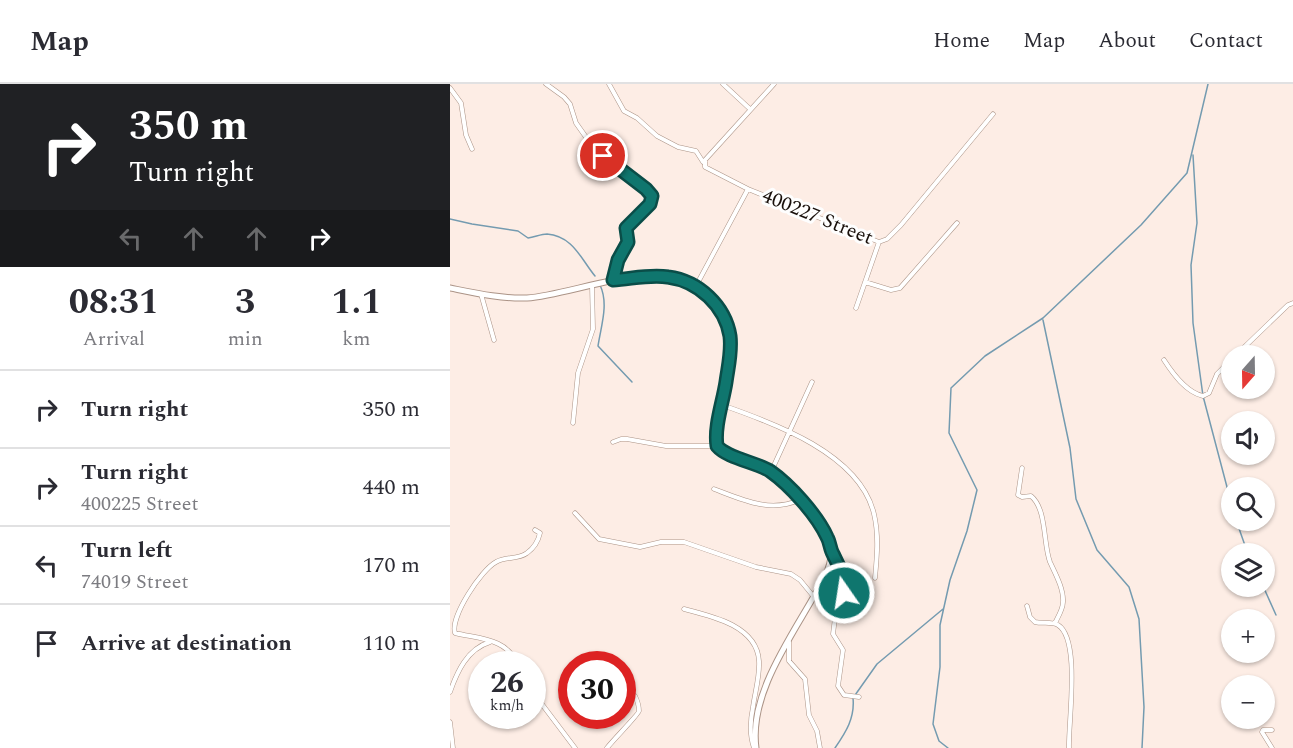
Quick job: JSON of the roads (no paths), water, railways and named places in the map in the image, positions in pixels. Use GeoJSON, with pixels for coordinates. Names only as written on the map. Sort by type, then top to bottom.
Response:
{"type":"FeatureCollection","features":[{"type":"Feature","properties":{"kind":"street"},"geometry":{"type":"LineString","coordinates":[[546,84],[570,104],[576,123],[588,140],[608,160],[652,196],[650,204],[626,228],[628,242],[618,260],[613,280]]}},
{"type":"Feature","properties":{"kind":"street","name":"400227 Street"},"geometry":{"type":"LineString","coordinates":[[609,84],[624,111],[667,142],[696,151],[708,169],[748,189],[879,242],[885,240],[908,218],[993,114]]}},
{"type":"Feature","properties":{"kind":"street"},"geometry":{"type":"LineString","coordinates":[[723,84],[750,109]]}},
{"type":"Feature","properties":{"kind":"street"},"geometry":{"type":"LineString","coordinates":[[704,162],[771,85]]}},
{"type":"Feature","properties":{"kind":"street"},"geometry":{"type":"LineString","coordinates":[[450,88],[460,103],[466,135],[472,149]]}},
{"type":"Feature","properties":{"kind":"street"},"geometry":{"type":"LineString","coordinates":[[696,286],[748,189]]}},
{"type":"Feature","properties":{"kind":"street"},"geometry":{"type":"LineString","coordinates":[[865,282],[891,290],[900,288],[957,223]]}},
{"type":"Feature","properties":{"kind":"street"},"geometry":{"type":"LineString","coordinates":[[856,308],[879,242]]}},
{"type":"Feature","properties":{"kind":"street"},"geometry":{"type":"LineString","coordinates":[[450,288],[481,294],[525,298],[613,280],[661,276],[680,279],[696,286],[706,293],[719,308],[730,336],[730,358],[717,446],[723,453],[753,462],[771,472],[799,500],[823,530],[831,552],[830,567],[815,598],[769,679],[754,731],[755,748]]}},
{"type":"Feature","properties":{"kind":"street"},"geometry":{"type":"LineString","coordinates":[[573,423],[578,373],[593,329],[592,285]]}},
{"type":"Feature","properties":{"kind":"street"},"geometry":{"type":"LineString","coordinates":[[481,294],[494,340]]}},
{"type":"Feature","properties":{"kind":"street"},"geometry":{"type":"LineString","coordinates":[[1246,345],[1288,305],[1293,303]]}},
{"type":"Feature","properties":{"kind":"street"},"geometry":{"type":"LineString","coordinates":[[1164,360],[1179,381],[1203,396],[1209,393],[1215,377],[1221,371]]}},
{"type":"Feature","properties":{"kind":"street"},"geometry":{"type":"LineString","coordinates":[[771,472],[810,391],[812,382]]}},
{"type":"Feature","properties":{"kind":"street"},"geometry":{"type":"LineString","coordinates":[[722,405],[790,430],[851,472],[868,498],[874,513],[877,532],[875,578]]}},
{"type":"Feature","properties":{"kind":"street"},"geometry":{"type":"LineString","coordinates":[[613,442],[627,439],[666,446],[717,446]]}},
{"type":"Feature","properties":{"kind":"street"},"geometry":{"type":"LineString","coordinates":[[1022,468],[1018,495],[1020,497],[1031,495],[1036,502],[1049,558],[1063,598],[1055,623]]}},
{"type":"Feature","properties":{"kind":"street"},"geometry":{"type":"LineString","coordinates":[[714,489],[760,505],[785,505],[799,500]]}},
{"type":"Feature","properties":{"kind":"street"},"geometry":{"type":"LineString","coordinates":[[575,513],[599,539],[640,547],[661,542],[684,542],[756,567],[791,574],[800,580],[815,598]]}},
{"type":"Feature","properties":{"kind":"street"},"geometry":{"type":"LineString","coordinates":[[509,651],[506,647],[494,642],[455,633],[451,627],[453,615],[466,590],[488,568],[499,560],[521,556],[531,549],[539,536],[539,532],[535,530]]}},
{"type":"Feature","properties":{"kind":"street"},"geometry":{"type":"LineString","coordinates":[[831,552],[842,573],[845,585],[836,610],[833,634],[843,650],[838,686],[844,695],[859,698]]}},
{"type":"Feature","properties":{"kind":"street"},"geometry":{"type":"LineString","coordinates":[[1027,606],[1030,617],[1035,622],[1055,623],[1063,630],[1072,660],[1069,748]]}},
{"type":"Feature","properties":{"kind":"street"},"geometry":{"type":"LineString","coordinates":[[684,609],[737,628],[752,640],[757,649],[759,669],[750,731],[755,748]]}},
{"type":"Feature","properties":{"kind":"street"},"geometry":{"type":"LineString","coordinates":[[789,641],[789,661],[805,679],[809,715],[817,730],[820,748]]}},
{"type":"Feature","properties":{"kind":"street"},"geometry":{"type":"LineString","coordinates":[[450,692],[460,666],[465,660],[484,644],[494,642]]}},
{"type":"Feature","properties":{"kind":"street"},"geometry":{"type":"LineString","coordinates":[[636,696],[639,711],[636,717]]}},
{"type":"Feature","properties":{"kind":"street"},"geometry":{"type":"LineString","coordinates":[[546,710],[575,748]]}},
{"type":"Feature","properties":{"kind":"street"},"geometry":{"type":"LineString","coordinates":[[450,722],[453,748]]}},
{"type":"Feature","properties":{"kind":"street"},"geometry":{"type":"LineString","coordinates":[[607,748],[623,729]]}},
{"type":"Feature","properties":{"kind":"street"},"geometry":{"type":"LineString","coordinates":[[1272,730],[1262,732],[1272,748]]}},
{"type":"Feature","properties":{"kind":"waterway"},"geometry":{"type":"LineString","coordinates":[[948,748],[939,741],[933,724],[940,667],[940,625],[950,580],[967,531],[977,490],[949,433],[951,388],[985,356],[1043,318],[1141,225],[1187,173],[1208,84]]}},
{"type":"Feature","properties":{"kind":"waterway"},"geometry":{"type":"LineString","coordinates":[[1193,155],[1197,223],[1191,265],[1193,323],[1203,396],[1224,477]]}},
{"type":"Feature","properties":{"kind":"waterway"},"geometry":{"type":"LineString","coordinates":[[450,219],[518,231],[528,238],[545,234],[564,239],[576,249],[595,276]]}},
{"type":"Feature","properties":{"kind":"waterway"},"geometry":{"type":"LineString","coordinates":[[600,285],[604,307],[598,346],[632,382]]}},
{"type":"Feature","properties":{"kind":"waterway"},"geometry":{"type":"LineString","coordinates":[[1043,320],[1070,448],[1076,499],[1097,550],[1129,587],[1139,619],[1144,707],[1142,748]]}},
{"type":"Feature","properties":{"kind":"waterway"},"geometry":{"type":"LineString","coordinates":[[1240,531],[1244,543]]}},
{"type":"Feature","properties":{"kind":"waterway"},"geometry":{"type":"LineString","coordinates":[[1268,597],[1276,615]]}},
{"type":"Feature","properties":{"kind":"waterway"},"geometry":{"type":"LineString","coordinates":[[835,748],[851,718],[853,698],[877,664],[943,609]]}}]}
